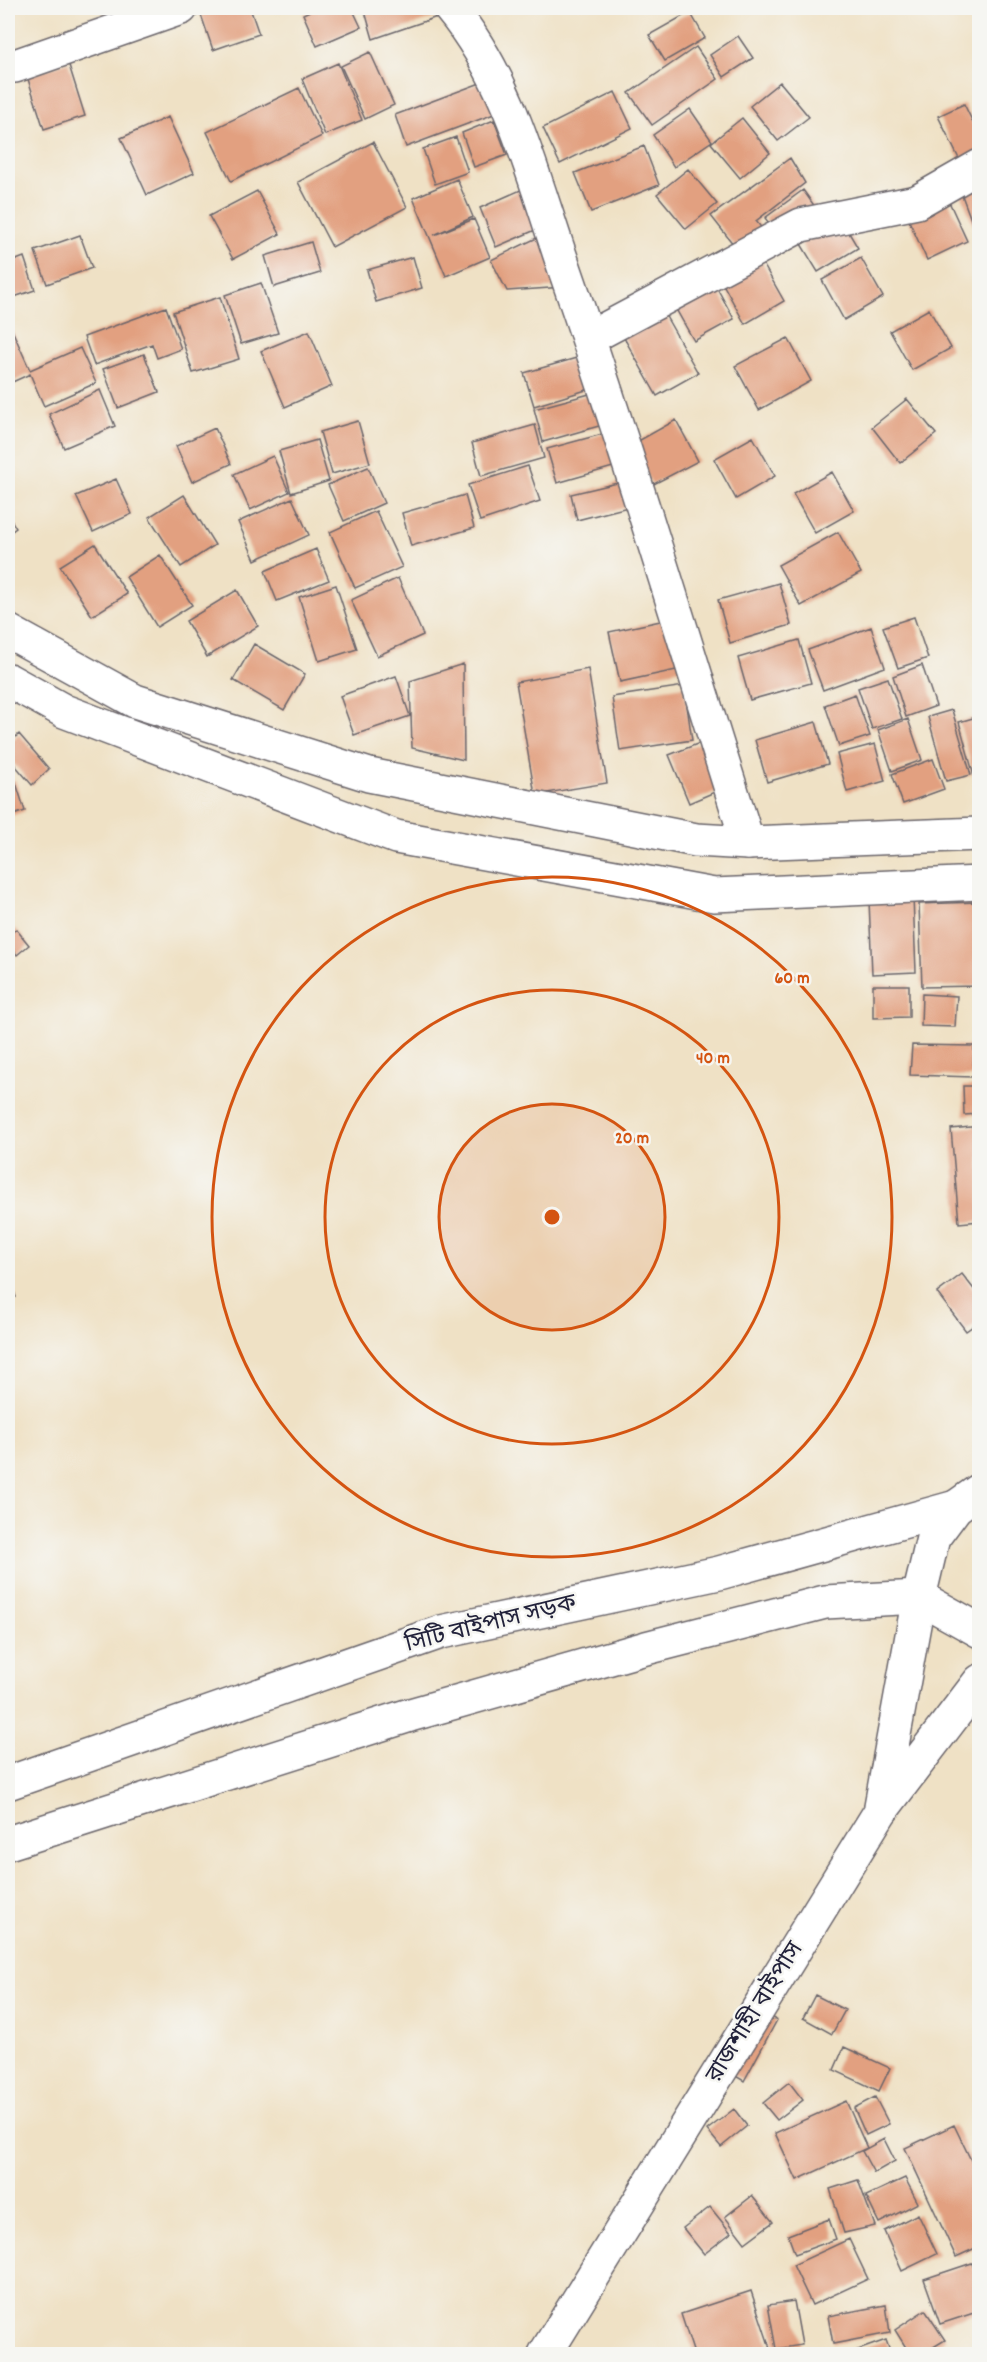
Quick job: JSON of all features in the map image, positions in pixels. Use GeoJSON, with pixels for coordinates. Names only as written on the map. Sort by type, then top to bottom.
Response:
{"type":"FeatureCollection","features":[{"type":"Feature","properties":{"kind":"main road"},"geometry":{"type":"LineString","coordinates":[[15,66],[182,8]]}},
{"type":"Feature","properties":{"kind":"main road"},"geometry":{"type":"LineString","coordinates":[[450,8],[473,35],[502,89],[589,338],[748,843]]}},
{"type":"Feature","properties":{"kind":"main road"},"geometry":{"type":"LineString","coordinates":[[589,338],[801,225],[917,202],[980,166]]}},
{"type":"Feature","properties":{"kind":"main road"},"geometry":{"type":"LineString","coordinates":[[8,631],[135,701],[369,775],[696,840],[748,843],[980,834]]}},
{"type":"Feature","properties":{"kind":"main road"},"geometry":{"type":"LineString","coordinates":[[8,680],[64,711],[396,837],[714,895],[980,883]]}},
{"type":"Feature","properties":{"kind":"main road"},"geometry":{"type":"LineString","coordinates":[[880,1812],[919,1597],[933,1538],[968,1498]]}},
{"type":"Feature","properties":{"kind":"main road","name":"সিটি বাইপাস সড়ক"},"geometry":{"type":"LineString","coordinates":[[8,1783],[441,1632],[719,1573],[968,1498]]}},
{"type":"Feature","properties":{"kind":"main road"},"geometry":{"type":"LineString","coordinates":[[8,1843],[410,1715],[646,1648],[825,1602],[919,1597],[980,1631]]}},
{"type":"Feature","properties":{"kind":"main road","name":"রাজশাহী বাইপাস"},"geometry":{"type":"LineString","coordinates":[[545,2355],[880,1812],[980,1682]]}},
{"type":"Feature","properties":{"kind":"building"},"geometry":{"type":"Polygon","coordinates":[[[250,8],[259,34],[213,50],[199,9],[250,8]]]}},
{"type":"Feature","properties":{"kind":"building"},"geometry":{"type":"Polygon","coordinates":[[[316,8],[352,8],[361,27],[317,46],[303,14],[316,8]]]}},
{"type":"Feature","properties":{"kind":"building"},"geometry":{"type":"Polygon","coordinates":[[[364,8],[432,8],[437,17],[373,39],[364,8]]]}},
{"type":"Feature","properties":{"kind":"building"},"geometry":{"type":"Polygon","coordinates":[[[690,12],[705,38],[665,61],[649,35],[690,12]]]}},
{"type":"Feature","properties":{"kind":"building"},"geometry":{"type":"Polygon","coordinates":[[[738,36],[753,58],[724,77],[710,55],[738,36]]]}},
{"type":"Feature","properties":{"kind":"building"},"geometry":{"type":"Polygon","coordinates":[[[696,47],[718,79],[652,125],[629,93],[696,47]]]}},
{"type":"Feature","properties":{"kind":"building"},"geometry":{"type":"Polygon","coordinates":[[[370,52],[394,105],[365,119],[341,66],[370,52]]]}},
{"type":"Feature","properties":{"kind":"building"},"geometry":{"type":"Polygon","coordinates":[[[68,62],[85,116],[44,129],[27,76],[68,62]]]}},
{"type":"Feature","properties":{"kind":"building"},"geometry":{"type":"Polygon","coordinates":[[[338,63],[362,120],[325,135],[302,79],[338,63]]]}},
{"type":"Feature","properties":{"kind":"building"},"geometry":{"type":"Polygon","coordinates":[[[483,82],[494,114],[406,147],[395,115],[483,82]]]}},
{"type":"Feature","properties":{"kind":"building"},"geometry":{"type":"Polygon","coordinates":[[[780,82],[809,117],[778,141],[750,106],[780,82]]]}},
{"type":"Feature","properties":{"kind":"building"},"geometry":{"type":"Polygon","coordinates":[[[299,88],[322,136],[231,181],[207,132],[299,88]]]}},
{"type":"Feature","properties":{"kind":"building"},"geometry":{"type":"Polygon","coordinates":[[[615,92],[632,128],[560,164],[543,128],[615,92]]]}},
{"type":"Feature","properties":{"kind":"building"},"geometry":{"type":"Polygon","coordinates":[[[964,104],[980,137],[980,166],[966,173],[938,116],[964,104]]]}},
{"type":"Feature","properties":{"kind":"building"},"geometry":{"type":"Polygon","coordinates":[[[980,105],[980,121],[974,108],[980,105]]]}},
{"type":"Feature","properties":{"kind":"building"},"geometry":{"type":"Polygon","coordinates":[[[690,109],[712,141],[674,167],[653,135],[690,109]]]}},
{"type":"Feature","properties":{"kind":"building"},"geometry":{"type":"Polygon","coordinates":[[[168,117],[194,173],[147,195],[121,138],[168,117]]]}},
{"type":"Feature","properties":{"kind":"building"},"geometry":{"type":"Polygon","coordinates":[[[742,118],[770,153],[740,178],[711,143],[742,118]]]}},
{"type":"Feature","properties":{"kind":"building"},"geometry":{"type":"Polygon","coordinates":[[[494,120],[507,155],[474,167],[462,133],[494,120]]]}},
{"type":"Feature","properties":{"kind":"building"},"geometry":{"type":"Polygon","coordinates":[[[456,137],[468,172],[435,184],[423,149],[456,137]]]}},
{"type":"Feature","properties":{"kind":"building"},"geometry":{"type":"Polygon","coordinates":[[[373,142],[407,207],[332,247],[298,182],[373,142]]]}},
{"type":"Feature","properties":{"kind":"building"},"geometry":{"type":"Polygon","coordinates":[[[644,146],[659,185],[591,212],[575,173],[644,146]]]}},
{"type":"Feature","properties":{"kind":"building"},"geometry":{"type":"Polygon","coordinates":[[[790,158],[805,183],[756,221],[770,239],[741,254],[711,216],[790,158]]]}},
{"type":"Feature","properties":{"kind":"building"},"geometry":{"type":"Polygon","coordinates":[[[688,169],[717,204],[686,229],[657,194],[688,169]]]}},
{"type":"Feature","properties":{"kind":"building"},"geometry":{"type":"Polygon","coordinates":[[[457,179],[473,217],[434,235],[474,219],[490,257],[446,276],[413,198],[457,179]]]}},
{"type":"Feature","properties":{"kind":"building"},"geometry":{"type":"Polygon","coordinates":[[[980,182],[980,223],[973,225],[960,190],[980,182]]]}},
{"type":"Feature","properties":{"kind":"building"},"geometry":{"type":"Polygon","coordinates":[[[523,189],[540,228],[496,247],[480,208],[523,189]]]}},
{"type":"Feature","properties":{"kind":"building"},"geometry":{"type":"Polygon","coordinates":[[[803,190],[823,218],[786,246],[765,218],[803,190]]]}},
{"type":"Feature","properties":{"kind":"building"},"geometry":{"type":"Polygon","coordinates":[[[257,191],[280,234],[233,259],[209,216],[257,191]]]}},
{"type":"Feature","properties":{"kind":"building"},"geometry":{"type":"Polygon","coordinates":[[[945,193],[967,241],[927,260],[905,212],[945,193]]]}},
{"type":"Feature","properties":{"kind":"building"},"geometry":{"type":"Polygon","coordinates":[[[842,221],[858,248],[818,272],[801,244],[842,221]]]}},
{"type":"Feature","properties":{"kind":"building"},"geometry":{"type":"Polygon","coordinates":[[[545,234],[564,287],[507,291],[491,260],[545,234]]]}},
{"type":"Feature","properties":{"kind":"building"},"geometry":{"type":"Polygon","coordinates":[[[80,235],[92,268],[47,284],[35,251],[80,235]]]}},
{"type":"Feature","properties":{"kind":"building"},"geometry":{"type":"Polygon","coordinates":[[[311,242],[320,273],[274,287],[265,256],[311,242]]]}},
{"type":"Feature","properties":{"kind":"building"},"geometry":{"type":"Polygon","coordinates":[[[24,257],[35,290],[8,299],[8,263],[24,257]]]}},
{"type":"Feature","properties":{"kind":"building"},"geometry":{"type":"Polygon","coordinates":[[[413,257],[422,288],[376,302],[367,270],[413,257]]]}},
{"type":"Feature","properties":{"kind":"building"},"geometry":{"type":"Polygon","coordinates":[[[861,258],[883,297],[844,320],[822,280],[861,258]]]}},
{"type":"Feature","properties":{"kind":"building"},"geometry":{"type":"Polygon","coordinates":[[[762,262],[784,301],[745,324],[723,284],[762,262]]]}},
{"type":"Feature","properties":{"kind":"building"},"geometry":{"type":"Polygon","coordinates":[[[712,279],[734,319],[694,341],[672,302],[712,279]]]}},
{"type":"Feature","properties":{"kind":"building"},"geometry":{"type":"Polygon","coordinates":[[[261,283],[278,333],[241,344],[225,295],[261,283]]]}},
{"type":"Feature","properties":{"kind":"building"},"geometry":{"type":"Polygon","coordinates":[[[220,297],[239,359],[193,373],[173,312],[220,297]]]}},
{"type":"Feature","properties":{"kind":"building"},"geometry":{"type":"Polygon","coordinates":[[[166,307],[181,349],[157,358],[152,344],[94,365],[84,337],[166,307]]]}},
{"type":"Feature","properties":{"kind":"building"},"geometry":{"type":"Polygon","coordinates":[[[929,309],[951,348],[912,370],[890,331],[929,309]]]}},
{"type":"Feature","properties":{"kind":"building"},"geometry":{"type":"Polygon","coordinates":[[[664,313],[698,373],[657,396],[623,336],[664,313]]]}},
{"type":"Feature","properties":{"kind":"building"},"geometry":{"type":"Polygon","coordinates":[[[8,321],[30,370],[80,348],[96,383],[44,406],[30,374],[8,384],[8,321]]]}},
{"type":"Feature","properties":{"kind":"building"},"geometry":{"type":"Polygon","coordinates":[[[309,331],[332,386],[285,407],[261,351],[309,331]]]}},
{"type":"Feature","properties":{"kind":"building"},"geometry":{"type":"Polygon","coordinates":[[[788,338],[811,381],[759,410],[735,366],[788,338]]]}},
{"type":"Feature","properties":{"kind":"building"},"geometry":{"type":"Polygon","coordinates":[[[144,354],[159,392],[118,408],[103,369],[144,354]]]}},
{"type":"Feature","properties":{"kind":"building"},"geometry":{"type":"Polygon","coordinates":[[[587,355],[596,387],[534,406],[524,373],[587,355]]]}},
{"type":"Feature","properties":{"kind":"building"},"geometry":{"type":"Polygon","coordinates":[[[100,390],[115,426],[64,448],[49,414],[100,390]]]}},
{"type":"Feature","properties":{"kind":"building"},"geometry":{"type":"Polygon","coordinates":[[[597,392],[606,424],[543,442],[534,409],[597,392]]]}},
{"type":"Feature","properties":{"kind":"building"},"geometry":{"type":"Polygon","coordinates":[[[907,399],[936,434],[900,463],[872,427],[907,399]]]}},
{"type":"Feature","properties":{"kind":"building"},"geometry":{"type":"Polygon","coordinates":[[[676,420],[698,461],[652,485],[631,445],[676,420]]]}},
{"type":"Feature","properties":{"kind":"building"},"geometry":{"type":"Polygon","coordinates":[[[358,421],[370,463],[332,474],[320,432],[358,421]]]}},
{"type":"Feature","properties":{"kind":"building"},"geometry":{"type":"Polygon","coordinates":[[[535,425],[544,458],[481,476],[472,443],[535,425]]]}},
{"type":"Feature","properties":{"kind":"building"},"geometry":{"type":"Polygon","coordinates":[[[215,428],[231,464],[192,482],[176,446],[215,428]]]}},
{"type":"Feature","properties":{"kind":"building"},"geometry":{"type":"Polygon","coordinates":[[[610,432],[620,465],[557,483],[547,449],[610,432]]]}},
{"type":"Feature","properties":{"kind":"building"},"geometry":{"type":"Polygon","coordinates":[[[753,437],[775,476],[736,499],[714,459],[753,437]]]}},
{"type":"Feature","properties":{"kind":"building"},"geometry":{"type":"Polygon","coordinates":[[[317,440],[329,481],[291,493],[279,451],[317,440]]]}},
{"type":"Feature","properties":{"kind":"building"},"geometry":{"type":"Polygon","coordinates":[[[273,456],[289,492],[250,510],[234,474],[273,456]]]}},
{"type":"Feature","properties":{"kind":"building"},"geometry":{"type":"Polygon","coordinates":[[[528,466],[540,501],[480,521],[468,485],[528,466]]]}},
{"type":"Feature","properties":{"kind":"building"},"geometry":{"type":"Polygon","coordinates":[[[368,467],[384,503],[344,521],[328,485],[368,467]]]}},
{"type":"Feature","properties":{"kind":"building"},"geometry":{"type":"Polygon","coordinates":[[[832,472],[854,511],[815,533],[793,494],[832,472]]]}},
{"type":"Feature","properties":{"kind":"building"},"geometry":{"type":"Polygon","coordinates":[[[116,479],[132,514],[93,532],[76,496],[116,479]]]}},
{"type":"Feature","properties":{"kind":"building"},"geometry":{"type":"Polygon","coordinates":[[[626,481],[632,506],[577,520],[571,494],[626,481]]]}},
{"type":"Feature","properties":{"kind":"building"},"geometry":{"type":"Polygon","coordinates":[[[184,495],[215,545],[181,567],[149,517],[184,495]]]}},
{"type":"Feature","properties":{"kind":"building"},"geometry":{"type":"Polygon","coordinates":[[[465,495],[474,528],[411,546],[402,513],[465,495]]]}},
{"type":"Feature","properties":{"kind":"building"},"geometry":{"type":"Polygon","coordinates":[[[292,498],[309,535],[255,560],[238,522],[292,498]]]}},
{"type":"Feature","properties":{"kind":"building"},"geometry":{"type":"Polygon","coordinates":[[[376,511],[402,567],[355,588],[330,532],[376,511]]]}},
{"type":"Feature","properties":{"kind":"building"},"geometry":{"type":"Polygon","coordinates":[[[8,515],[16,528],[8,534],[8,515]]]}},
{"type":"Feature","properties":{"kind":"building"},"geometry":{"type":"Polygon","coordinates":[[[838,532],[861,573],[801,606],[778,565],[838,532]]]}},
{"type":"Feature","properties":{"kind":"building"},"geometry":{"type":"Polygon","coordinates":[[[95,544],[127,594],[92,616],[60,566],[95,544]]]}},
{"type":"Feature","properties":{"kind":"building"},"geometry":{"type":"Polygon","coordinates":[[[316,549],[329,580],[277,601],[265,571],[316,549]]]}},
{"type":"Feature","properties":{"kind":"building"},"geometry":{"type":"Polygon","coordinates":[[[160,555],[192,605],[157,627],[126,577],[160,555]]]}},
{"type":"Feature","properties":{"kind":"building"},"geometry":{"type":"Polygon","coordinates":[[[398,578],[423,635],[377,656],[351,600],[398,578]]]}},
{"type":"Feature","properties":{"kind":"building"},"geometry":{"type":"Polygon","coordinates":[[[779,583],[791,625],[730,643],[718,600],[779,583]]]}},
{"type":"Feature","properties":{"kind":"building"},"geometry":{"type":"Polygon","coordinates":[[[336,585],[357,649],[319,661],[299,597],[336,585]]]}},
{"type":"Feature","properties":{"kind":"building"},"geometry":{"type":"Polygon","coordinates":[[[237,590],[258,626],[207,657],[186,621],[237,590]]]}},
{"type":"Feature","properties":{"kind":"building"},"geometry":{"type":"Polygon","coordinates":[[[914,617],[928,658],[898,668],[883,627],[914,617]]]}},
{"type":"Feature","properties":{"kind":"building"},"geometry":{"type":"Polygon","coordinates":[[[670,619],[681,669],[620,682],[609,632],[670,619]]]}},
{"type":"Feature","properties":{"kind":"building"},"geometry":{"type":"Polygon","coordinates":[[[871,627],[885,667],[823,690],[808,650],[871,627]]]}},
{"type":"Feature","properties":{"kind":"building"},"geometry":{"type":"Polygon","coordinates":[[[799,640],[811,683],[750,700],[738,658],[799,640]]]}},
{"type":"Feature","properties":{"kind":"building"},"geometry":{"type":"Polygon","coordinates":[[[254,644],[305,674],[284,710],[233,680],[254,644]]]}},
{"type":"Feature","properties":{"kind":"building"},"geometry":{"type":"Polygon","coordinates":[[[463,664],[464,760],[412,748],[410,681],[463,664]]]}},
{"type":"Feature","properties":{"kind":"building"},"geometry":{"type":"Polygon","coordinates":[[[922,665],[936,706],[906,717],[893,676],[922,665]]]}},
{"type":"Feature","properties":{"kind":"building"},"geometry":{"type":"Polygon","coordinates":[[[588,669],[607,783],[535,795],[516,682],[588,669]]]}},
{"type":"Feature","properties":{"kind":"building"},"geometry":{"type":"Polygon","coordinates":[[[396,676],[410,716],[354,735],[340,696],[396,676]]]}},
{"type":"Feature","properties":{"kind":"building"},"geometry":{"type":"Polygon","coordinates":[[[888,678],[902,719],[872,729],[858,688],[888,678]]]}},
{"type":"Feature","properties":{"kind":"building"},"geometry":{"type":"Polygon","coordinates":[[[684,686],[692,740],[620,751],[612,697],[684,686]]]}},
{"type":"Feature","properties":{"kind":"building"},"geometry":{"type":"Polygon","coordinates":[[[855,694],[870,736],[839,746],[825,705],[855,694]]]}},
{"type":"Feature","properties":{"kind":"building"},"geometry":{"type":"Polygon","coordinates":[[[952,710],[971,775],[946,781],[928,717],[952,710]]]}},
{"type":"Feature","properties":{"kind":"building"},"geometry":{"type":"Polygon","coordinates":[[[980,716],[980,786],[977,787],[959,722],[980,716]]]}},
{"type":"Feature","properties":{"kind":"building"},"geometry":{"type":"Polygon","coordinates":[[[908,719],[922,760],[892,771],[878,730],[908,719]]]}},
{"type":"Feature","properties":{"kind":"building"},"geometry":{"type":"Polygon","coordinates":[[[816,722],[828,764],[767,782],[755,740],[816,722]]]}},
{"type":"Feature","properties":{"kind":"building"},"geometry":{"type":"Polygon","coordinates":[[[19,734],[49,769],[32,785],[8,757],[8,744],[19,734]]]}},
{"type":"Feature","properties":{"kind":"building"},"geometry":{"type":"Polygon","coordinates":[[[705,741],[724,788],[689,803],[669,755],[705,741]]]}},
{"type":"Feature","properties":{"kind":"building"},"geometry":{"type":"Polygon","coordinates":[[[875,744],[885,781],[847,792],[837,754],[875,744]]]}},
{"type":"Feature","properties":{"kind":"building"},"geometry":{"type":"Polygon","coordinates":[[[933,759],[944,789],[903,804],[892,774],[933,759]]]}},
{"type":"Feature","properties":{"kind":"building"},"geometry":{"type":"Polygon","coordinates":[[[15,780],[25,811],[8,817],[8,783],[15,780]]]}},
{"type":"Feature","properties":{"kind":"building"},"geometry":{"type":"Polygon","coordinates":[[[913,897],[916,972],[872,974],[869,900],[913,897]]]}},
{"type":"Feature","properties":{"kind":"building"},"geometry":{"type":"Polygon","coordinates":[[[980,902],[980,986],[922,987],[919,904],[980,902]]]}},
{"type":"Feature","properties":{"kind":"building"},"geometry":{"type":"Polygon","coordinates":[[[16,929],[29,945],[17,955],[8,943],[8,936],[16,929]]]}},
{"type":"Feature","properties":{"kind":"building"},"geometry":{"type":"Polygon","coordinates":[[[873,985],[909,985],[909,1017],[873,1018],[873,985]]]}},
{"type":"Feature","properties":{"kind":"building"},"geometry":{"type":"Polygon","coordinates":[[[922,994],[957,996],[955,1027],[921,1026],[922,994]]]}},
{"type":"Feature","properties":{"kind":"building"},"geometry":{"type":"Polygon","coordinates":[[[912,1045],[974,1046],[973,1077],[910,1075],[912,1045]]]}},
{"type":"Feature","properties":{"kind":"building"},"geometry":{"type":"Polygon","coordinates":[[[963,1086],[980,1086],[980,1114],[964,1115],[963,1086]]]}},
{"type":"Feature","properties":{"kind":"building"},"geometry":{"type":"Polygon","coordinates":[[[980,1126],[980,1221],[959,1223],[951,1129],[980,1126]]]}},
{"type":"Feature","properties":{"kind":"building"},"geometry":{"type":"Polygon","coordinates":[[[8,1274],[16,1297],[8,1301],[8,1274]]]}},
{"type":"Feature","properties":{"kind":"building"},"geometry":{"type":"Polygon","coordinates":[[[962,1274],[980,1297],[980,1321],[966,1331],[937,1293],[962,1274]]]}},
{"type":"Feature","properties":{"kind":"building"},"geometry":{"type":"Polygon","coordinates":[[[815,1995],[845,2010],[832,2034],[803,2018],[815,1995]]]}},
{"type":"Feature","properties":{"kind":"building"},"geometry":{"type":"Polygon","coordinates":[[[761,2011],[777,2020],[744,2081],[727,2071],[761,2011]]]}},
{"type":"Feature","properties":{"kind":"building"},"geometry":{"type":"Polygon","coordinates":[[[844,2047],[890,2068],[879,2091],[834,2070],[844,2047]]]}},
{"type":"Feature","properties":{"kind":"building"},"geometry":{"type":"Polygon","coordinates":[[[789,2082],[803,2100],[777,2120],[763,2103],[789,2082]]]}},
{"type":"Feature","properties":{"kind":"building"},"geometry":{"type":"Polygon","coordinates":[[[875,2097],[889,2124],[866,2135],[854,2108],[875,2097]]]}},
{"type":"Feature","properties":{"kind":"building"},"geometry":{"type":"Polygon","coordinates":[[[846,2101],[867,2148],[797,2180],[775,2133],[846,2101]]]}},
{"type":"Feature","properties":{"kind":"building"},"geometry":{"type":"Polygon","coordinates":[[[734,2109],[747,2126],[721,2147],[707,2130],[734,2109]]]}},
{"type":"Feature","properties":{"kind":"building"},"geometry":{"type":"Polygon","coordinates":[[[954,2125],[980,2179],[980,2246],[956,2257],[905,2148],[954,2125]]]}},
{"type":"Feature","properties":{"kind":"building"},"geometry":{"type":"Polygon","coordinates":[[[884,2139],[895,2161],[874,2173],[862,2151],[884,2139]]]}},
{"type":"Feature","properties":{"kind":"building"},"geometry":{"type":"Polygon","coordinates":[[[905,2178],[918,2203],[879,2223],[866,2196],[905,2178]]]}},
{"type":"Feature","properties":{"kind":"building"},"geometry":{"type":"Polygon","coordinates":[[[858,2180],[875,2226],[844,2233],[830,2189],[858,2180]]]}},
{"type":"Feature","properties":{"kind":"building"},"geometry":{"type":"Polygon","coordinates":[[[752,2196],[773,2222],[745,2243],[725,2217],[752,2196]]]}},
{"type":"Feature","properties":{"kind":"building"},"geometry":{"type":"Polygon","coordinates":[[[710,2207],[731,2233],[704,2254],[683,2228],[710,2207]]]}},
{"type":"Feature","properties":{"kind":"building"},"geometry":{"type":"Polygon","coordinates":[[[918,2214],[937,2254],[902,2271],[884,2231],[918,2214]]]}},
{"type":"Feature","properties":{"kind":"building"},"geometry":{"type":"Polygon","coordinates":[[[829,2219],[836,2239],[795,2254],[788,2235],[829,2219]]]}},
{"type":"Feature","properties":{"kind":"building"},"geometry":{"type":"Polygon","coordinates":[[[849,2239],[868,2279],[812,2305],[793,2265],[849,2239]]]}},
{"type":"Feature","properties":{"kind":"building"},"geometry":{"type":"Polygon","coordinates":[[[972,2263],[980,2286],[980,2311],[940,2324],[924,2279],[972,2263]]]}},
{"type":"Feature","properties":{"kind":"building"},"geometry":{"type":"Polygon","coordinates":[[[751,2291],[772,2354],[694,2354],[681,2314],[751,2291]]]}},
{"type":"Feature","properties":{"kind":"building"},"geometry":{"type":"Polygon","coordinates":[[[794,2301],[802,2345],[776,2349],[768,2305],[794,2301]]]}},
{"type":"Feature","properties":{"kind":"building"},"geometry":{"type":"Polygon","coordinates":[[[886,2305],[890,2333],[833,2344],[828,2316],[886,2305]]]}},
{"type":"Feature","properties":{"kind":"building"},"geometry":{"type":"Polygon","coordinates":[[[925,2310],[945,2340],[922,2354],[910,2354],[895,2330],[925,2310]]]}},
{"type":"Feature","properties":{"kind":"building"},"geometry":{"type":"Polygon","coordinates":[[[886,2340],[891,2354],[847,2354],[886,2340]]]}},
{"type":"Feature","properties":{"kind":"building"},"geometry":{"type":"Polygon","coordinates":[[[815,2351],[815,2354],[779,2354],[779,2353],[815,2351]]]}}]}
